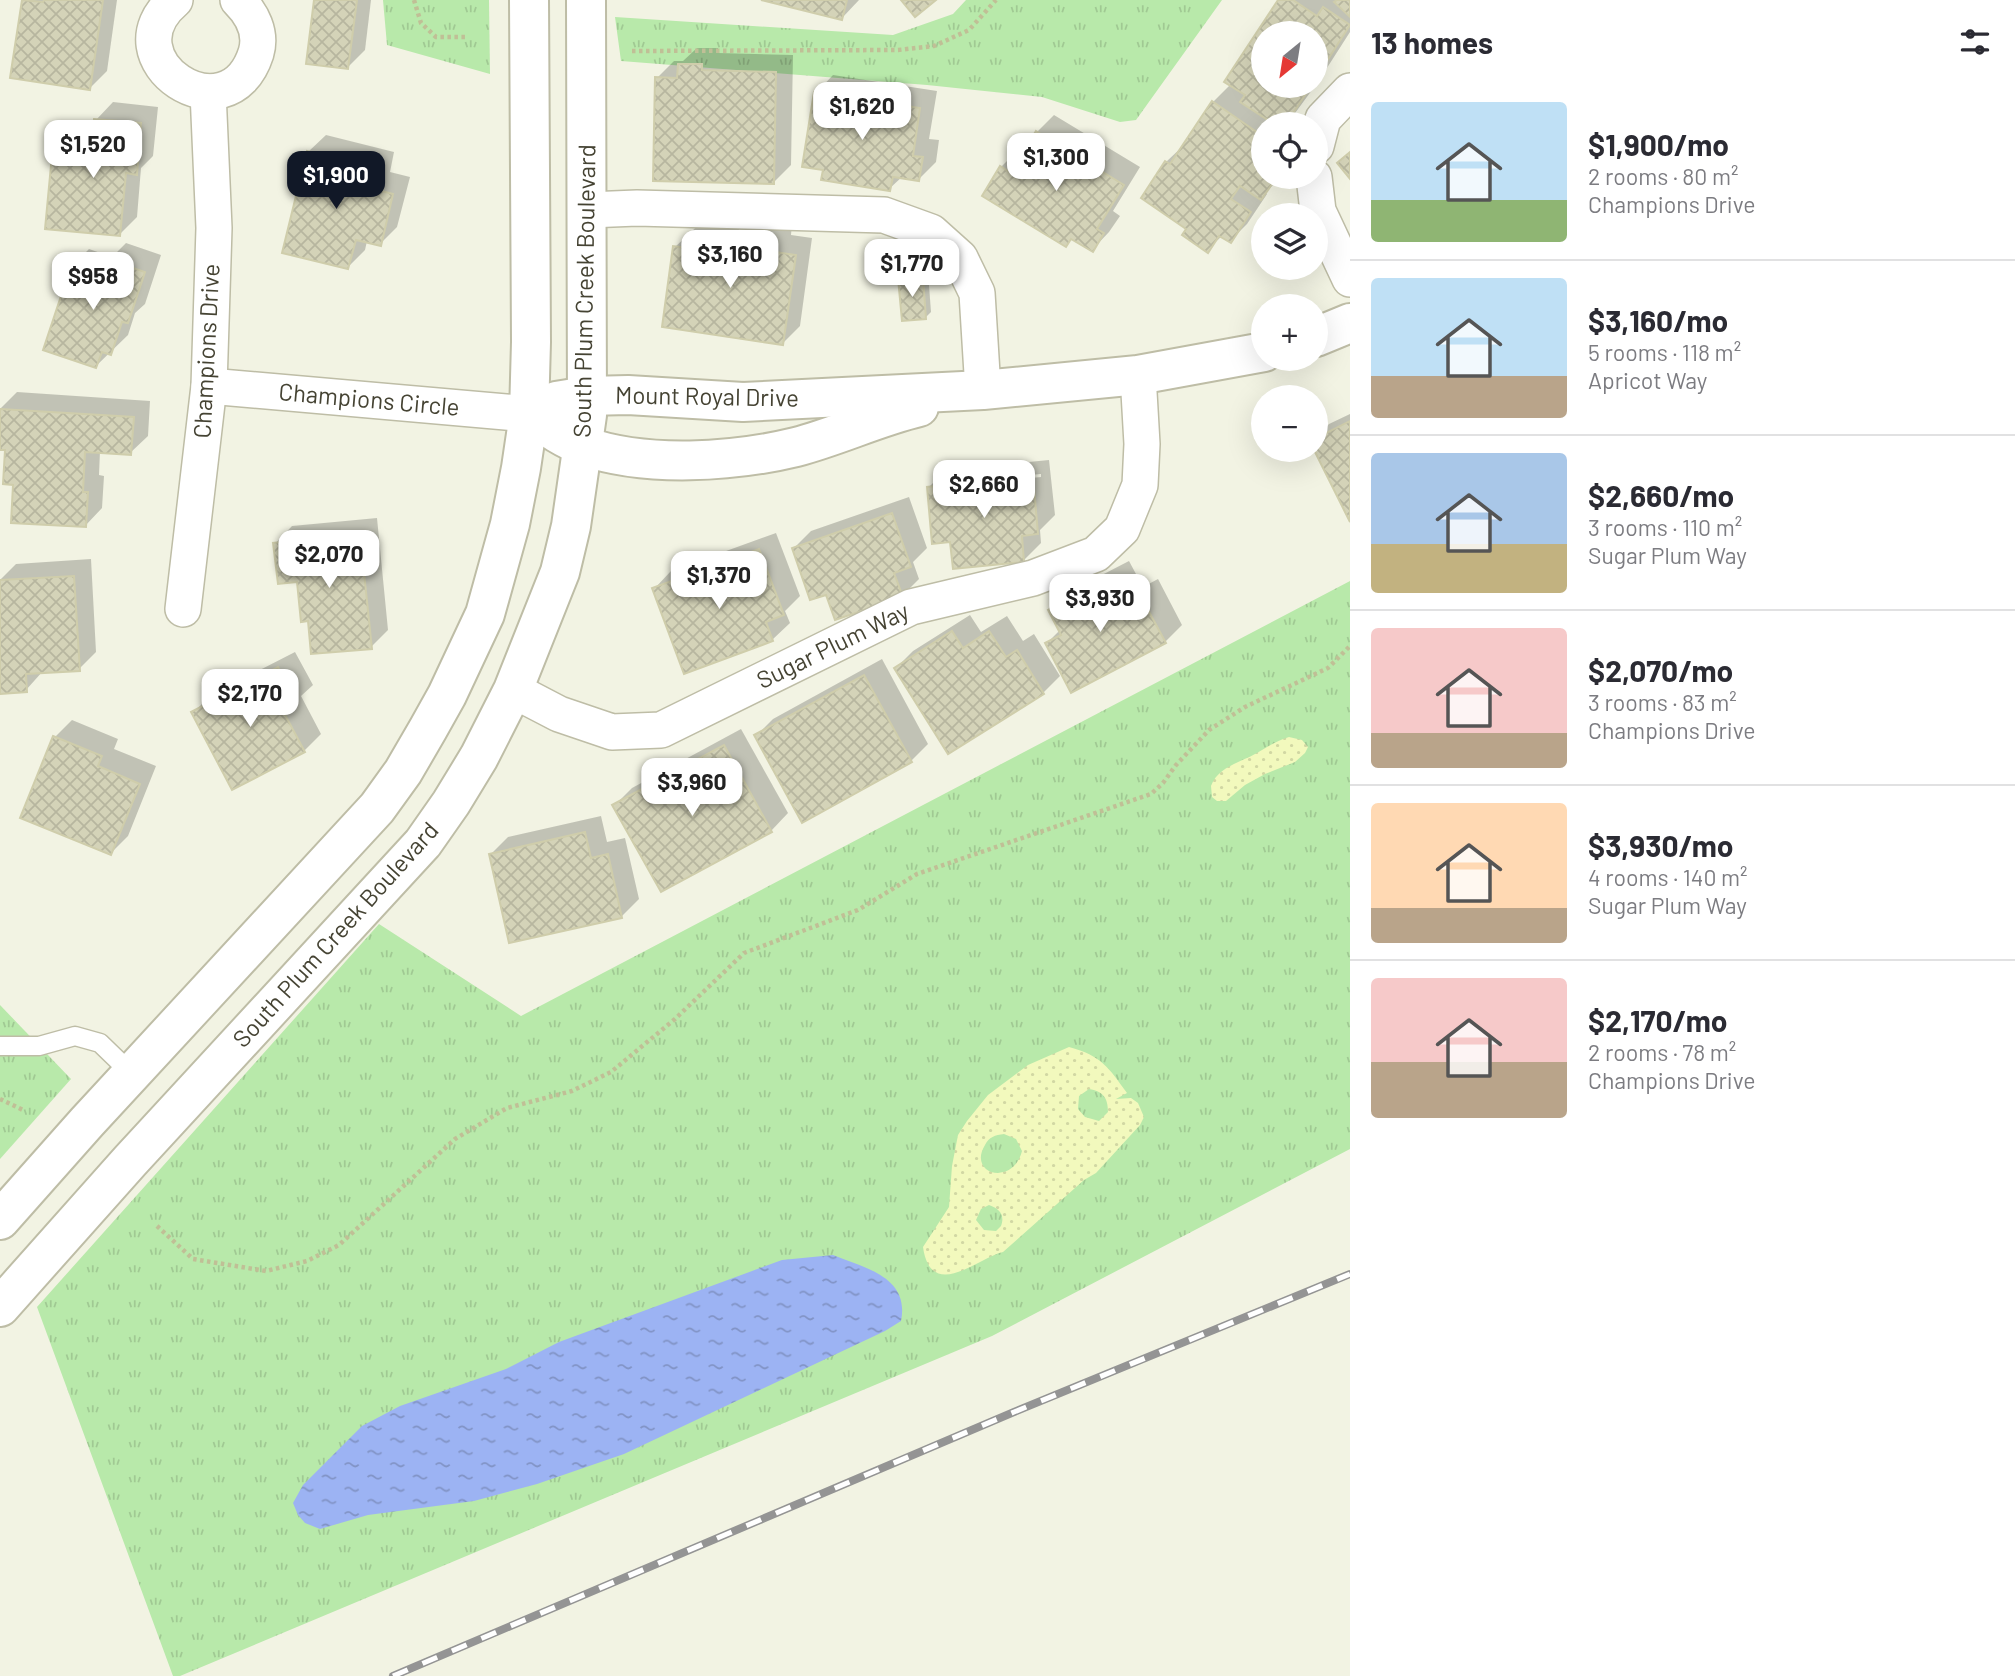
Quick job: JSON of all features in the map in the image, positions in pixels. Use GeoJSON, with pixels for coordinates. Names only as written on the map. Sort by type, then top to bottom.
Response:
{"type":"FeatureCollection","features":[{"type":"Feature","properties":{"kind":"street"},"geometry":{"type":"LineString","coordinates":[[175,0],[161,15],[155,32],[156,50],[162,67],[174,80],[190,89],[208,92],[226,88],[241,79],[252,65],[257,47],[257,30],[248,10],[238,0]]}},
{"type":"Feature","properties":{"kind":"street"},"geometry":{"type":"LineString","coordinates":[[0,1220],[351,839],[403,772],[447,695],[485,614],[510,524],[529,414],[529,0]]}},
{"type":"Feature","properties":{"kind":"street","name":"South Plum Creek Boulevard"},"geometry":{"type":"LineString","coordinates":[[0,1307],[130,1161],[423,844],[472,769],[513,691],[560,572],[584,446],[587,396],[588,210],[586,0]]}},
{"type":"Feature","properties":{"kind":"street"},"geometry":{"type":"LineString","coordinates":[[1328,115],[1350,91]]}},
{"type":"Feature","properties":{"kind":"street","name":"Champions Drive"},"geometry":{"type":"LineString","coordinates":[[183,609],[209,386],[214,228],[208,92]]}},
{"type":"Feature","properties":{"kind":"street"},"geometry":{"type":"LineString","coordinates":[[1315,189],[1318,211],[1350,279]]}},
{"type":"Feature","properties":{"kind":"street"},"geometry":{"type":"LineString","coordinates":[[588,210],[637,208],[884,215],[931,232],[960,258],[977,293],[983,390]]}},
{"type":"Feature","properties":{"kind":"street"},"geometry":{"type":"LineString","coordinates":[[1328,332],[1350,323]]}},
{"type":"Feature","properties":{"kind":"street","name":"Mount Royal Drive"},"geometry":{"type":"LineString","coordinates":[[529,414],[556,401],[587,396],[628,395],[743,402],[983,390],[1138,375],[1251,354]]}},
{"type":"Feature","properties":{"kind":"street","name":"Sugar Plum Way"},"geometry":{"type":"LineString","coordinates":[[513,691],[559,714],[612,732],[661,730],[911,607],[1033,578],[1096,554],[1122,529],[1140,485],[1142,444],[1138,375]]}},
{"type":"Feature","properties":{"kind":"street","name":"Champions Circle"},"geometry":{"type":"LineString","coordinates":[[209,386],[529,414]]}},
{"type":"Feature","properties":{"kind":"street","name":"Mount Royal Drive"},"geometry":{"type":"LineString","coordinates":[[529,414],[584,446],[641,457],[694,461],[742,458],[798,446],[895,413],[983,390]]}},
{"type":"Feature","properties":{"kind":"lane"},"geometry":{"type":"LineString","coordinates":[[0,1046],[39,1046],[75,1036],[100,1043],[132,1074]]}},
{"type":"Feature","properties":{"kind":"path"},"geometry":{"type":"LineString","coordinates":[[414,0],[421,23],[436,37],[466,37]]}},
{"type":"Feature","properties":{"kind":"path"},"geometry":{"type":"LineString","coordinates":[[632,51],[898,50],[934,46],[969,30],[996,0]]}},
{"type":"Feature","properties":{"kind":"path"},"geometry":{"type":"LineString","coordinates":[[157,1226],[193,1259],[266,1271],[307,1261],[339,1245],[455,1139],[507,1108],[572,1091],[611,1072],[675,1019],[744,953],[858,910],[917,874],[1151,794],[1209,730],[1245,707],[1328,668],[1350,646]]}},
{"type":"Feature","properties":{"kind":"path"},"geometry":{"type":"LineString","coordinates":[[0,1098],[25,1111]]}},
{"type":"Feature","properties":{"kind":"green space"},"geometry":{"type":"Polygon","coordinates":[[[383,0],[489,0],[490,74],[387,45],[383,0]]]}},
{"type":"Feature","properties":{"kind":"green space"},"geometry":{"type":"Polygon","coordinates":[[[966,0],[1222,0],[1136,120],[1120,122],[1042,97],[927,85],[621,61],[615,17],[893,35],[953,14],[966,0]]]}},
{"type":"Feature","properties":{"kind":"green space"},"geometry":{"type":"Polygon","coordinates":[[[1350,581],[1350,1149],[992,1336],[180,1676],[173,1676],[37,1307],[379,924],[521,1016],[1350,581]]]}},
{"type":"Feature","properties":{"kind":"green space"},"geometry":{"type":"Polygon","coordinates":[[[0,1005],[71,1079],[0,1159],[0,1005]]]}},
{"type":"Feature","properties":{"kind":"sand"},"geometry":{"type":"Polygon","coordinates":[[[1289,737],[1302,740],[1308,747],[1295,762],[1245,785],[1226,801],[1217,801],[1212,797],[1211,786],[1224,770],[1289,737]]]}},
{"type":"Feature","properties":{"kind":"sand"},"geometry":{"type":"Polygon","coordinates":[[[1069,1047],[1089,1054],[1109,1069],[1127,1093],[1116,1099],[1131,1098],[1138,1103],[1144,1117],[1140,1125],[1096,1173],[1084,1180],[1003,1252],[957,1272],[946,1275],[936,1272],[928,1263],[923,1247],[949,1207],[952,1166],[958,1135],[988,1095],[1028,1065],[1069,1047]],[[1089,1089],[1079,1096],[1078,1109],[1085,1117],[1099,1121],[1108,1112],[1107,1103],[1101,1093],[1089,1089]],[[1004,1134],[993,1137],[985,1145],[981,1155],[982,1163],[986,1169],[1002,1173],[1017,1162],[1022,1151],[1016,1139],[1004,1134]],[[989,1205],[981,1209],[976,1220],[984,1230],[996,1231],[1001,1226],[1001,1213],[989,1205]]]}},
{"type":"Feature","properties":{"kind":"water"},"geometry":{"type":"Polygon","coordinates":[[[833,1255],[871,1270],[892,1284],[899,1294],[902,1306],[901,1321],[624,1454],[537,1484],[474,1501],[368,1515],[320,1529],[305,1523],[298,1515],[293,1503],[303,1485],[362,1426],[400,1406],[506,1369],[559,1342],[782,1260],[833,1255]]]}},
{"type":"Feature","properties":{"kind":"building"},"geometry":{"type":"Polygon","coordinates":[[[22,0],[103,0],[90,90],[10,78],[22,0]]]}},
{"type":"Feature","properties":{"kind":"building"},"geometry":{"type":"Polygon","coordinates":[[[314,0],[357,0],[348,69],[306,64],[314,0]]]}},
{"type":"Feature","properties":{"kind":"building"},"geometry":{"type":"Polygon","coordinates":[[[761,0],[847,0],[842,20],[761,0]]]}},
{"type":"Feature","properties":{"kind":"building"},"geometry":{"type":"Polygon","coordinates":[[[901,0],[936,0],[915,17],[901,0]]]}},
{"type":"Feature","properties":{"kind":"building"},"geometry":{"type":"Polygon","coordinates":[[[1278,0],[1293,0],[1317,16],[1323,7],[1350,25],[1328,59],[1328,21],[1264,21],[1278,0]]]}},
{"type":"Feature","properties":{"kind":"building"},"geometry":{"type":"Polygon","coordinates":[[[1350,0],[1350,17],[1334,2],[1350,0]]]}},
{"type":"Feature","properties":{"kind":"building"},"geometry":{"type":"Polygon","coordinates":[[[1251,41],[1251,98],[1303,98],[1294,112],[1255,112],[1240,102],[1245,95],[1224,82],[1251,41]]]}},
{"type":"Feature","properties":{"kind":"building"},"geometry":{"type":"Polygon","coordinates":[[[678,64],[702,64],[702,70],[776,72],[774,184],[653,181],[655,77],[677,78],[678,64]]]}},
{"type":"Feature","properties":{"kind":"building"},"geometry":{"type":"Polygon","coordinates":[[[814,92],[920,108],[913,156],[923,157],[919,181],[893,177],[890,191],[821,180],[823,170],[802,167],[814,92]]]}},
{"type":"Feature","properties":{"kind":"building"},"geometry":{"type":"Polygon","coordinates":[[[1212,101],[1251,128],[1251,189],[1269,189],[1261,200],[1240,186],[1231,199],[1251,212],[1231,243],[1219,236],[1208,253],[1182,235],[1186,229],[1141,198],[1165,161],[1170,164],[1212,101]]]}},
{"type":"Feature","properties":{"kind":"building"},"geometry":{"type":"Polygon","coordinates":[[[94,119],[141,123],[137,175],[126,173],[120,236],[45,229],[53,144],[92,148],[94,119]]]}},
{"type":"Feature","properties":{"kind":"building"},"geometry":{"type":"Polygon","coordinates":[[[1036,131],[1124,185],[1097,229],[1104,233],[1093,252],[1071,239],[1066,247],[982,196],[1000,166],[1011,173],[1036,131]]]}},
{"type":"Feature","properties":{"kind":"building"},"geometry":{"type":"Polygon","coordinates":[[[307,151],[378,169],[374,189],[393,194],[381,246],[356,240],[348,269],[282,253],[307,151]]]}},
{"type":"Feature","properties":{"kind":"building"},"geometry":{"type":"Polygon","coordinates":[[[1350,152],[1350,179],[1337,163],[1350,152]]]}},
{"type":"Feature","properties":{"kind":"building"},"geometry":{"type":"Polygon","coordinates":[[[689,233],[724,238],[721,260],[737,262],[740,236],[776,241],[775,252],[796,255],[783,345],[662,327],[673,246],[688,248],[689,233]]]}},
{"type":"Feature","properties":{"kind":"building"},"geometry":{"type":"Polygon","coordinates":[[[107,259],[145,272],[128,323],[122,322],[111,355],[102,352],[96,368],[43,350],[71,266],[102,276],[107,259]]]}},
{"type":"Feature","properties":{"kind":"building"},"geometry":{"type":"Polygon","coordinates":[[[923,277],[926,319],[902,321],[898,278],[923,277]]]}},
{"type":"Feature","properties":{"kind":"building"},"geometry":{"type":"Polygon","coordinates":[[[0,409],[134,417],[131,455],[85,452],[83,492],[88,492],[86,527],[11,523],[13,485],[3,484],[5,450],[0,450],[0,409]]]}},
{"type":"Feature","properties":{"kind":"building"},"geometry":{"type":"Polygon","coordinates":[[[1350,421],[1350,522],[1320,462],[1328,462],[1328,432],[1350,421]]]}},
{"type":"Feature","properties":{"kind":"building"},"geometry":{"type":"Polygon","coordinates":[[[1033,476],[1038,534],[1022,536],[1024,562],[953,569],[950,542],[932,544],[927,487],[1033,476]]]}},
{"type":"Feature","properties":{"kind":"building"},"geometry":{"type":"Polygon","coordinates":[[[892,513],[911,567],[894,573],[903,597],[835,620],[826,595],[810,600],[792,548],[892,513]]]}},
{"type":"Feature","properties":{"kind":"building"},"geometry":{"type":"Polygon","coordinates":[[[360,534],[372,649],[311,654],[308,621],[301,622],[297,582],[278,584],[273,543],[360,534]]]}},
{"type":"Feature","properties":{"kind":"building"},"geometry":{"type":"Polygon","coordinates":[[[759,549],[784,615],[766,622],[773,641],[684,674],[652,588],[759,549]]]}},
{"type":"Feature","properties":{"kind":"building"},"geometry":{"type":"Polygon","coordinates":[[[74,576],[80,671],[26,674],[27,692],[0,694],[0,580],[74,576]]]}},
{"type":"Feature","properties":{"kind":"building"},"geometry":{"type":"Polygon","coordinates":[[[1112,576],[1125,603],[1140,595],[1166,643],[1071,693],[1045,643],[1061,635],[1048,610],[1112,576]]]}},
{"type":"Feature","properties":{"kind":"building"},"geometry":{"type":"Polygon","coordinates":[[[952,631],[963,648],[989,631],[1006,657],[1017,650],[1044,694],[948,754],[894,668],[952,631]]]}},
{"type":"Feature","properties":{"kind":"building"},"geometry":{"type":"Polygon","coordinates":[[[278,667],[296,704],[283,711],[305,752],[232,790],[191,712],[278,667]]]}},
{"type":"Feature","properties":{"kind":"building"},"geometry":{"type":"Polygon","coordinates":[[[864,675],[912,762],[802,823],[754,735],[864,675]]]}},
{"type":"Feature","properties":{"kind":"building"},"geometry":{"type":"Polygon","coordinates":[[[53,736],[102,756],[98,766],[140,784],[111,855],[20,818],[53,736]]]}},
{"type":"Feature","properties":{"kind":"building"},"geometry":{"type":"Polygon","coordinates":[[[724,745],[772,832],[661,892],[612,805],[724,745]]]}},
{"type":"Feature","properties":{"kind":"building"},"geometry":{"type":"Polygon","coordinates":[[[585,832],[591,858],[608,854],[622,918],[509,943],[489,854],[585,832]]]}},
{"type":"Feature","properties":{"kind":"railway"},"geometry":{"type":"LineString","coordinates":[[393,1676],[1014,1412],[1350,1274]]}}]}
